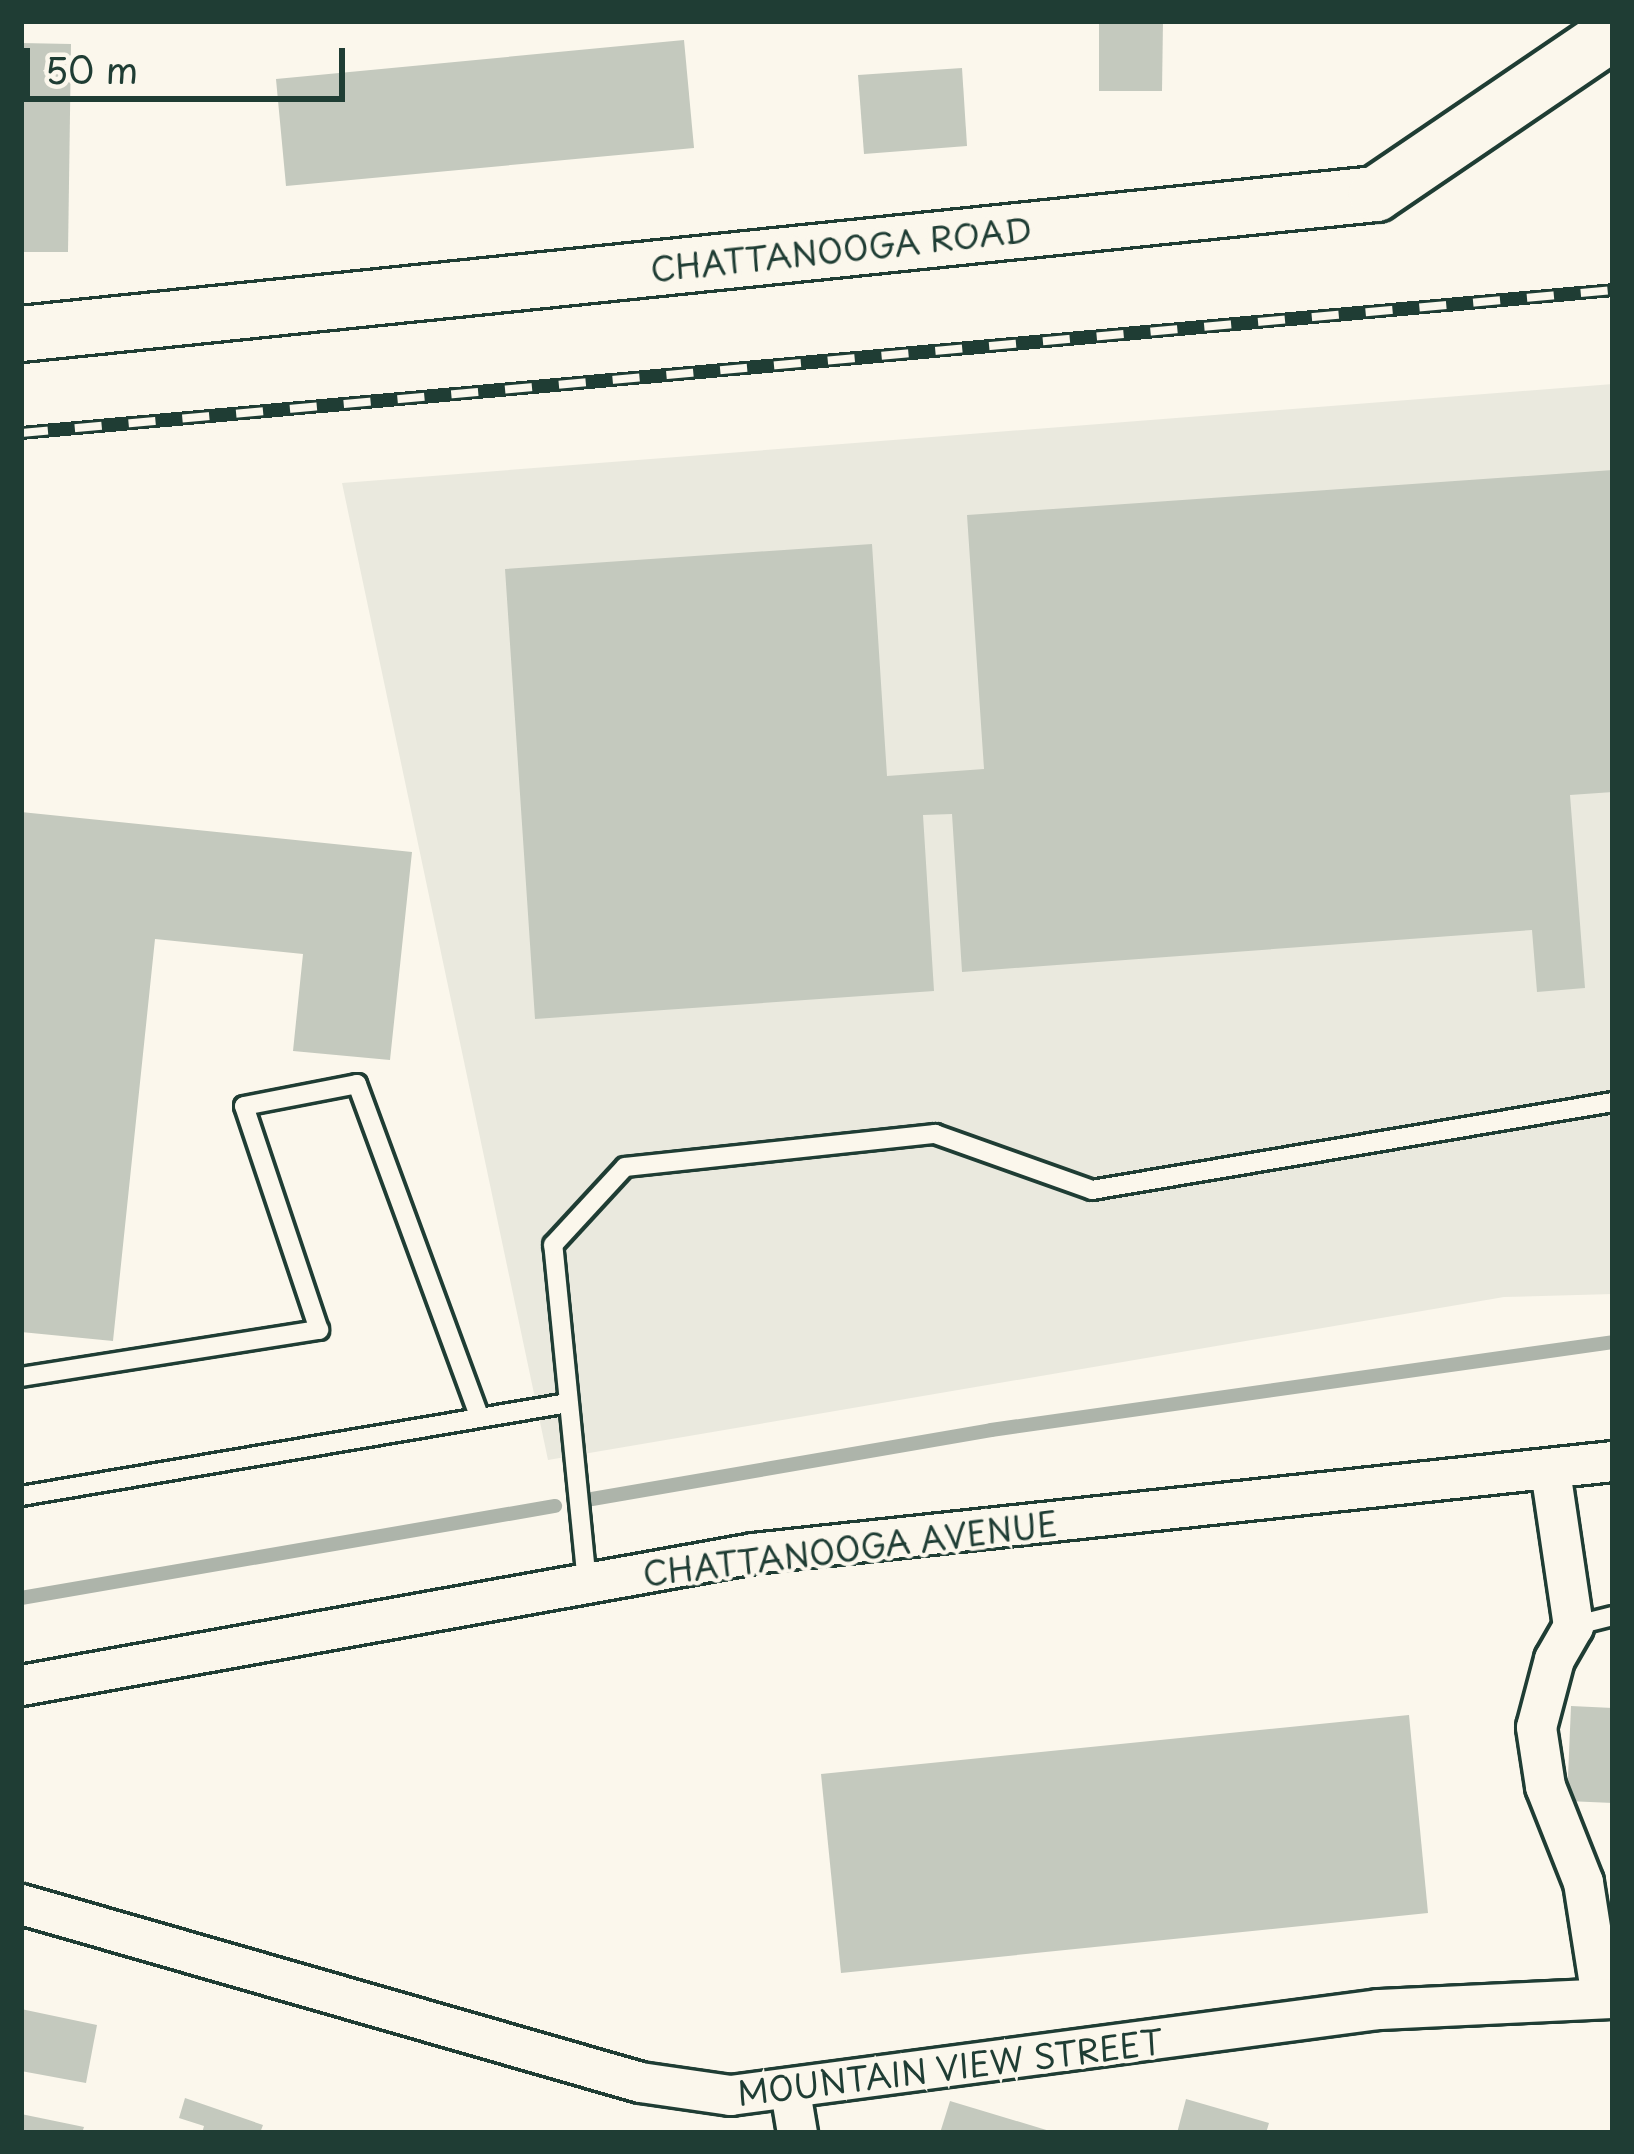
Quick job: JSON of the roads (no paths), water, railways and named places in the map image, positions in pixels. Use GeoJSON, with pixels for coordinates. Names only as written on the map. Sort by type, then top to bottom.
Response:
{"type":"FeatureCollection","features":[{"type":"Feature","properties":{"kind":"main road","name":"CHATTANOOGA ROAD"},"geometry":{"type":"LineString","coordinates":[[21,334],[1376,194],[1613,33]]}},
{"type":"Feature","properties":{"kind":"street","name":"CHATTANOOGA AVENUE"},"geometry":{"type":"LineString","coordinates":[[21,1685],[753,1553],[1613,1461]]}},
{"type":"Feature","properties":{"kind":"street"},"geometry":{"type":"LineString","coordinates":[[1550,1470],[1574,1626],[1554,1659],[1536,1727],[1545,1786],[1583,1882],[1607,1998]]}},
{"type":"Feature","properties":{"kind":"street","name":"MOUNTAIN VIEW STREET"},"geometry":{"type":"LineString","coordinates":[[21,1904],[640,2082],[730,2096],[1378,2009],[1607,1998]]}},
{"type":"Feature","properties":{"kind":"street"},"geometry":{"type":"LineString","coordinates":[[790,2091],[797,2133]]}},
{"type":"Feature","properties":{"kind":"lane"},"geometry":{"type":"LineString","coordinates":[[21,1377],[319,1330],[244,1106],[357,1084],[479,1415]]}},
{"type":"Feature","properties":{"kind":"lane"},"geometry":{"type":"LineString","coordinates":[[587,1583],[553,1245],[625,1166],[935,1134],[1092,1190],[1613,1102]]}},
{"type":"Feature","properties":{"kind":"lane"},"geometry":{"type":"LineString","coordinates":[[21,1496],[568,1403]]}},
{"type":"Feature","properties":{"kind":"lane"},"geometry":{"type":"LineString","coordinates":[[1574,1626],[1613,1616]]}},
{"type":"Feature","properties":{"kind":"waterway"},"geometry":{"type":"LineString","coordinates":[[592,1499],[991,1430],[1613,1342]]}},
{"type":"Feature","properties":{"kind":"waterway"},"geometry":{"type":"LineString","coordinates":[[21,1598],[555,1506]]}},
{"type":"Feature","properties":{"kind":"railway"},"geometry":{"type":"LineString","coordinates":[[21,433],[1613,290]]}}]}
